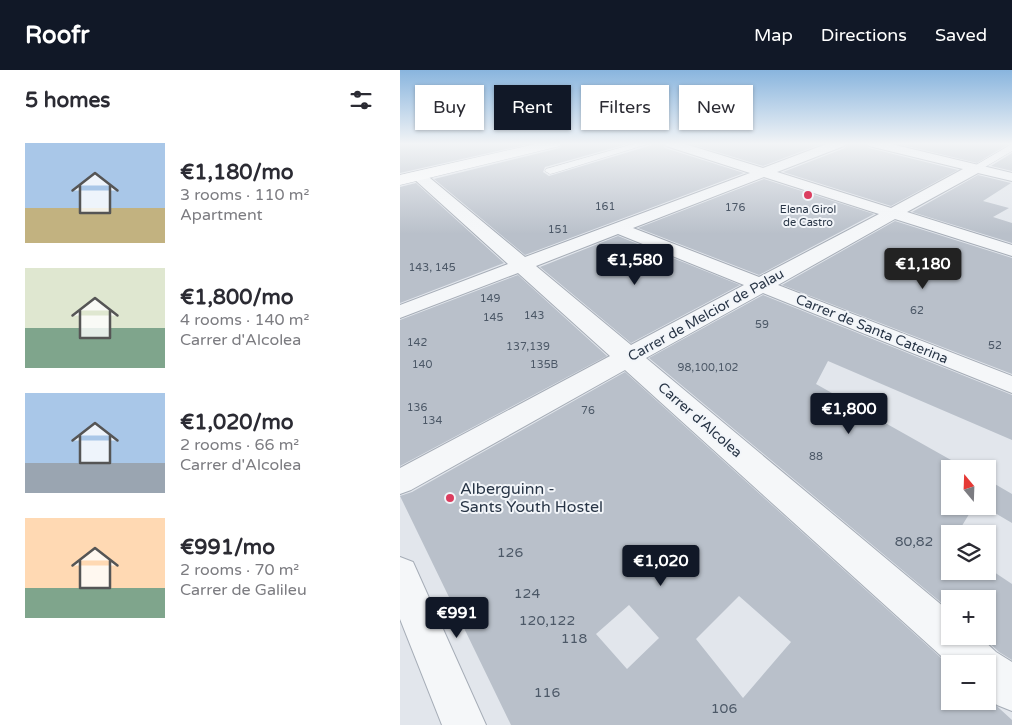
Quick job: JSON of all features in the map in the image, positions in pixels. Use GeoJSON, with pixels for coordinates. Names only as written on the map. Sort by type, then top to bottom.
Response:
{"type":"FeatureCollection","features":[{"type":"Feature","properties":{"kind":"main road"},"geometry":{"type":"LineString","coordinates":[[409,178],[427,174]]}},
{"type":"Feature","properties":{"kind":"street"},"geometry":{"type":"LineString","coordinates":[[400,312],[760,174]]}},
{"type":"Feature","properties":{"kind":"street"},"geometry":{"type":"LineString","coordinates":[[769,174],[1012,251]]}},
{"type":"Feature","properties":{"kind":"street","name":"Carrer de Melcior de Palau"},"geometry":{"type":"LineString","coordinates":[[400,482],[965,174]]}},
{"type":"Feature","properties":{"kind":"street"},"geometry":{"type":"LineString","coordinates":[[998,174],[1012,177]]}},
{"type":"Feature","properties":{"kind":"street","name":"Carrer d'Alcolea"},"geometry":{"type":"LineString","coordinates":[[409,178],[522,266],[971,655]]}},
{"type":"Feature","properties":{"kind":"street","name":"Carrer de Santa Caterina"},"geometry":{"type":"LineString","coordinates":[[620,229],[1012,385]]}},
{"type":"Feature","properties":{"kind":"street"},"geometry":{"type":"LineString","coordinates":[[400,573],[464,725]]}},
{"type":"Feature","properties":{"kind":"street"},"geometry":{"type":"LineString","coordinates":[[996,676],[1012,690]]}},
{"type":"Feature","properties":{"kind":"building"},"geometry":{"type":"Polygon","coordinates":[[[456,174],[545,174],[549,176],[557,174],[742,174],[525,255],[434,179],[456,174]]]}},
{"type":"Feature","properties":{"kind":"building"},"geometry":{"type":"Polygon","coordinates":[[[788,174],[951,174],[891,206],[788,174]]]}},
{"type":"Feature","properties":{"kind":"building"},"geometry":{"type":"Polygon","coordinates":[[[978,175],[1011,183],[983,201],[1009,208],[993,217],[1012,223],[1012,243],[912,212],[978,175]]]}},
{"type":"Feature","properties":{"kind":"building"},"geometry":{"type":"Polygon","coordinates":[[[764,179],[874,214],[759,275],[638,228],[764,179]]]}},
{"type":"Feature","properties":{"kind":"building"},"geometry":{"type":"Polygon","coordinates":[[[416,183],[504,263],[400,303],[400,187],[416,183]]]}},
{"type":"Feature","properties":{"kind":"building"},"geometry":{"type":"Polygon","coordinates":[[[895,221],[1012,258],[1012,374],[782,285],[895,221]]]}},
{"type":"Feature","properties":{"kind":"building"},"geometry":{"type":"Polygon","coordinates":[[[618,236],[740,285],[631,343],[540,267],[618,236]]]}},
{"type":"Feature","properties":{"kind":"building"},"geometry":{"type":"Polygon","coordinates":[[[518,275],[607,356],[400,466],[400,320],[518,275]]]}},
{"type":"Feature","properties":{"kind":"building"},"geometry":{"type":"Polygon","coordinates":[[[763,295],[1012,395],[1012,440],[828,361],[816,384],[951,460],[941,460],[941,515],[969,515],[962,525],[941,525],[941,580],[996,580],[996,573],[1012,584],[1012,660],[992,645],[996,645],[996,590],[941,590],[941,602],[649,358],[763,295]]]}},
{"type":"Feature","properties":{"kind":"building"},"geometry":{"type":"Polygon","coordinates":[[[625,372],[941,658],[941,710],[996,710],[996,705],[1012,720],[1012,725],[511,725],[400,496],[412,492],[625,372]],[[739,596],[696,639],[743,698],[791,642],[739,596]],[[629,605],[596,634],[627,669],[659,638],[629,605]]]}},
{"type":"Feature","properties":{"kind":"building"},"geometry":{"type":"Polygon","coordinates":[[[996,485],[1012,494],[1012,523],[996,514],[996,485]]]}},
{"type":"Feature","properties":{"kind":"place","name":"Elena Girol de Castro"},"geometry":{"type":"Point","coordinates":[808,195]}},
{"type":"Feature","properties":{"kind":"place","name":"Alberguinn - Sants Youth Hostel"},"geometry":{"type":"Point","coordinates":[450,498]}}]}
